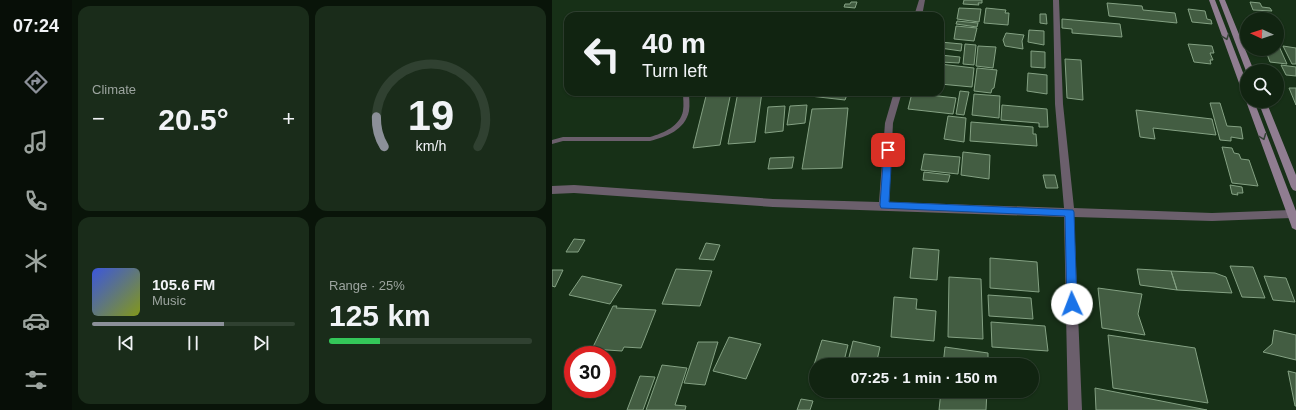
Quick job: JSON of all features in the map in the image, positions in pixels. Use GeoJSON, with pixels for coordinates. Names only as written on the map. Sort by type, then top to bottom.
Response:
{"type":"FeatureCollection","features":[{"type":"Feature","properties":{"kind":"main road"},"geometry":{"type":"LineString","coordinates":[[1212,0],[1240,75]]}},
{"type":"Feature","properties":{"kind":"main road"},"geometry":{"type":"LineString","coordinates":[[1222,0],[1247,64]]}},
{"type":"Feature","properties":{"kind":"main road"},"geometry":{"type":"LineString","coordinates":[[1253,108],[1296,224]]}},
{"type":"Feature","properties":{"kind":"main road"},"geometry":{"type":"LineString","coordinates":[[1265,108],[1296,187]]}},
{"type":"Feature","properties":{"kind":"street"},"geometry":{"type":"LineString","coordinates":[[919,12],[922,0]]}},
{"type":"Feature","properties":{"kind":"street"},"geometry":{"type":"LineString","coordinates":[[1056,0],[1059,104],[1069,212],[1075,410]]}},
{"type":"Feature","properties":{"kind":"street"},"geometry":{"type":"LineString","coordinates":[[884,205],[890,123],[897,96]]}},
{"type":"Feature","properties":{"kind":"street"},"geometry":{"type":"LineString","coordinates":[[552,190],[574,189],[773,202],[1212,217],[1292,214]]}},
{"type":"Feature","properties":{"kind":"lane"},"geometry":{"type":"LineString","coordinates":[[552,142],[563,139],[650,139],[661,136],[669,132],[682,121],[686,111],[686,96]]}},
{"type":"Feature","properties":{"kind":"building"},"geometry":{"type":"Polygon","coordinates":[[[964,0],[982,0],[982,3],[978,3],[979,5],[963,4],[964,0]]]}},
{"type":"Feature","properties":{"kind":"building"},"geometry":{"type":"Polygon","coordinates":[[[851,2],[857,2],[855,8],[844,7],[845,4],[850,4],[851,2]]]}},
{"type":"Feature","properties":{"kind":"building"},"geometry":{"type":"Polygon","coordinates":[[[1250,2],[1260,3],[1262,7],[1270,8],[1272,11],[1253,10],[1250,2]]]}},
{"type":"Feature","properties":{"kind":"building"},"geometry":{"type":"Polygon","coordinates":[[[1107,3],[1142,6],[1143,10],[1175,13],[1177,23],[1109,16],[1107,3]]]}},
{"type":"Feature","properties":{"kind":"building"},"geometry":{"type":"Polygon","coordinates":[[[959,8],[981,9],[979,22],[957,19],[959,8]]]}},
{"type":"Feature","properties":{"kind":"building"},"geometry":{"type":"Polygon","coordinates":[[[986,8],[1006,10],[1005,13],[1009,13],[1008,25],[984,23],[986,8]]]}},
{"type":"Feature","properties":{"kind":"building"},"geometry":{"type":"Polygon","coordinates":[[[1188,9],[1205,11],[1207,19],[1211,20],[1212,24],[1192,22],[1188,9]]]}},
{"type":"Feature","properties":{"kind":"building"},"geometry":{"type":"Polygon","coordinates":[[[1040,14],[1046,14],[1047,24],[1040,23],[1040,14]]]}},
{"type":"Feature","properties":{"kind":"building"},"geometry":{"type":"Polygon","coordinates":[[[1062,19],[1120,24],[1122,37],[1072,33],[1072,29],[1062,28],[1062,19]]]}},
{"type":"Feature","properties":{"kind":"building"},"geometry":{"type":"Polygon","coordinates":[[[957,21],[978,23],[977,27],[956,24],[957,21]]]}},
{"type":"Feature","properties":{"kind":"building"},"geometry":{"type":"Polygon","coordinates":[[[956,26],[977,28],[974,41],[954,39],[956,26]]]}},
{"type":"Feature","properties":{"kind":"building"},"geometry":{"type":"Polygon","coordinates":[[[1029,30],[1044,31],[1044,45],[1028,42],[1029,30]]]}},
{"type":"Feature","properties":{"kind":"building"},"geometry":{"type":"Polygon","coordinates":[[[1006,33],[1024,35],[1022,41],[1023,49],[1005,46],[1003,40],[1006,33]]]}},
{"type":"Feature","properties":{"kind":"building"},"geometry":{"type":"Polygon","coordinates":[[[944,42],[962,44],[961,51],[944,49],[944,42]]]}},
{"type":"Feature","properties":{"kind":"building"},"geometry":{"type":"Polygon","coordinates":[[[965,44],[976,45],[974,65],[963,64],[965,44]]]}},
{"type":"Feature","properties":{"kind":"building"},"geometry":{"type":"Polygon","coordinates":[[[1188,44],[1212,46],[1214,53],[1210,53],[1213,60],[1210,60],[1211,64],[1194,62],[1188,44]]]}},
{"type":"Feature","properties":{"kind":"building"},"geometry":{"type":"Polygon","coordinates":[[[978,46],[996,47],[993,68],[976,66],[978,46]]]}},
{"type":"Feature","properties":{"kind":"building"},"geometry":{"type":"Polygon","coordinates":[[[1284,46],[1296,48],[1296,64],[1292,64],[1284,46]]]}},
{"type":"Feature","properties":{"kind":"building"},"geometry":{"type":"Polygon","coordinates":[[[1031,51],[1045,52],[1045,68],[1031,67],[1031,51]]]}},
{"type":"Feature","properties":{"kind":"building"},"geometry":{"type":"Polygon","coordinates":[[[944,55],[960,57],[959,63],[944,62],[944,55]]]}},
{"type":"Feature","properties":{"kind":"building"},"geometry":{"type":"Polygon","coordinates":[[[1268,56],[1283,56],[1287,64],[1270,62],[1268,56]]]}},
{"type":"Feature","properties":{"kind":"building"},"geometry":{"type":"Polygon","coordinates":[[[1065,59],[1081,60],[1083,100],[1067,98],[1065,59]]]}},
{"type":"Feature","properties":{"kind":"building"},"geometry":{"type":"Polygon","coordinates":[[[944,64],[974,68],[972,87],[944,84],[944,64]]]}},
{"type":"Feature","properties":{"kind":"building"},"geometry":{"type":"Polygon","coordinates":[[[1284,65],[1296,67],[1296,76],[1286,75],[1284,65]]]}},
{"type":"Feature","properties":{"kind":"building"},"geometry":{"type":"Polygon","coordinates":[[[977,68],[997,70],[994,88],[992,89],[991,93],[974,91],[977,68]]]}},
{"type":"Feature","properties":{"kind":"building"},"geometry":{"type":"Polygon","coordinates":[[[1028,73],[1047,75],[1047,94],[1027,91],[1028,73]]]}},
{"type":"Feature","properties":{"kind":"building"},"geometry":{"type":"Polygon","coordinates":[[[1289,88],[1296,88],[1296,105],[1289,88]]]}},
{"type":"Feature","properties":{"kind":"building"},"geometry":{"type":"Polygon","coordinates":[[[960,91],[969,92],[964,115],[956,114],[960,91]]]}},
{"type":"Feature","properties":{"kind":"building"},"geometry":{"type":"Polygon","coordinates":[[[974,94],[1000,96],[999,118],[972,115],[974,94]]]}},
{"type":"Feature","properties":{"kind":"building"},"geometry":{"type":"Polygon","coordinates":[[[706,96],[730,96],[720,145],[693,148],[706,96]]]}},
{"type":"Feature","properties":{"kind":"building"},"geometry":{"type":"Polygon","coordinates":[[[737,96],[761,96],[755,142],[728,144],[737,96]]]}},
{"type":"Feature","properties":{"kind":"building"},"geometry":{"type":"Polygon","coordinates":[[[810,96],[846,96],[845,100],[810,96]]]}},
{"type":"Feature","properties":{"kind":"building"},"geometry":{"type":"Polygon","coordinates":[[[911,96],[938,96],[956,98],[953,114],[908,109],[911,96]]]}},
{"type":"Feature","properties":{"kind":"building"},"geometry":{"type":"Polygon","coordinates":[[[1210,103],[1220,103],[1227,126],[1241,127],[1243,139],[1231,137],[1231,141],[1220,140],[1210,103]]]}},
{"type":"Feature","properties":{"kind":"building"},"geometry":{"type":"Polygon","coordinates":[[[807,105],[805,123],[787,125],[790,106],[807,105]]]}},
{"type":"Feature","properties":{"kind":"building"},"geometry":{"type":"Polygon","coordinates":[[[1002,105],[1047,109],[1048,127],[1039,127],[1039,123],[1001,120],[1002,105]]]}},
{"type":"Feature","properties":{"kind":"building"},"geometry":{"type":"Polygon","coordinates":[[[785,106],[783,131],[765,133],[768,107],[785,106]]]}},
{"type":"Feature","properties":{"kind":"building"},"geometry":{"type":"Polygon","coordinates":[[[848,108],[842,168],[802,169],[812,109],[848,108]]]}},
{"type":"Feature","properties":{"kind":"building"},"geometry":{"type":"Polygon","coordinates":[[[1136,110],[1212,119],[1216,135],[1153,128],[1155,139],[1140,137],[1136,110]]]}},
{"type":"Feature","properties":{"kind":"building"},"geometry":{"type":"Polygon","coordinates":[[[948,116],[966,118],[964,142],[944,139],[948,116]]]}},
{"type":"Feature","properties":{"kind":"building"},"geometry":{"type":"Polygon","coordinates":[[[971,122],[1033,127],[1033,134],[1036,134],[1037,146],[970,141],[971,122]]]}},
{"type":"Feature","properties":{"kind":"building"},"geometry":{"type":"Polygon","coordinates":[[[1222,147],[1232,148],[1234,153],[1239,154],[1241,159],[1249,160],[1258,186],[1232,183],[1222,147]]]}},
{"type":"Feature","properties":{"kind":"building"},"geometry":{"type":"Polygon","coordinates":[[[963,152],[990,155],[989,179],[961,175],[963,152]]]}},
{"type":"Feature","properties":{"kind":"building"},"geometry":{"type":"Polygon","coordinates":[[[924,154],[960,157],[958,174],[921,170],[924,154]]]}},
{"type":"Feature","properties":{"kind":"building"},"geometry":{"type":"Polygon","coordinates":[[[794,157],[792,168],[768,169],[770,158],[794,157]]]}},
{"type":"Feature","properties":{"kind":"building"},"geometry":{"type":"Polygon","coordinates":[[[924,172],[950,175],[948,182],[923,180],[924,172]]]}},
{"type":"Feature","properties":{"kind":"building"},"geometry":{"type":"Polygon","coordinates":[[[1043,175],[1055,175],[1058,188],[1046,188],[1043,175]]]}},
{"type":"Feature","properties":{"kind":"building"},"geometry":{"type":"Polygon","coordinates":[[[1230,185],[1242,187],[1243,193],[1237,193],[1238,195],[1232,194],[1230,185]]]}},
{"type":"Feature","properties":{"kind":"building"},"geometry":{"type":"Polygon","coordinates":[[[574,239],[585,240],[578,252],[566,252],[574,239]]]}},
{"type":"Feature","properties":{"kind":"building"},"geometry":{"type":"Polygon","coordinates":[[[706,243],[720,245],[714,260],[699,259],[706,243]]]}},
{"type":"Feature","properties":{"kind":"building"},"geometry":{"type":"Polygon","coordinates":[[[913,248],[939,250],[937,280],[910,278],[913,248]]]}},
{"type":"Feature","properties":{"kind":"building"},"geometry":{"type":"Polygon","coordinates":[[[990,258],[1037,262],[1039,292],[990,288],[990,258]]]}},
{"type":"Feature","properties":{"kind":"building"},"geometry":{"type":"Polygon","coordinates":[[[1230,266],[1253,267],[1265,298],[1242,297],[1230,266]]]}},
{"type":"Feature","properties":{"kind":"building"},"geometry":{"type":"Polygon","coordinates":[[[676,269],[712,271],[700,306],[662,304],[676,269]]]}},
{"type":"Feature","properties":{"kind":"building"},"geometry":{"type":"Polygon","coordinates":[[[1137,269],[1171,271],[1177,290],[1140,285],[1137,269]]]}},
{"type":"Feature","properties":{"kind":"building"},"geometry":{"type":"Polygon","coordinates":[[[552,270],[563,270],[555,287],[552,286],[552,270]]]}},
{"type":"Feature","properties":{"kind":"building"},"geometry":{"type":"Polygon","coordinates":[[[1171,271],[1215,273],[1226,277],[1232,293],[1177,290],[1171,271]]]}},
{"type":"Feature","properties":{"kind":"building"},"geometry":{"type":"Polygon","coordinates":[[[582,276],[622,285],[610,304],[569,295],[582,276]]]}},
{"type":"Feature","properties":{"kind":"building"},"geometry":{"type":"Polygon","coordinates":[[[1264,276],[1286,278],[1295,302],[1273,300],[1264,276]]]}},
{"type":"Feature","properties":{"kind":"building"},"geometry":{"type":"Polygon","coordinates":[[[949,277],[981,279],[983,339],[948,337],[949,277]]]}},
{"type":"Feature","properties":{"kind":"building"},"geometry":{"type":"Polygon","coordinates":[[[1098,288],[1142,294],[1138,314],[1145,335],[1102,328],[1098,288]]]}},
{"type":"Feature","properties":{"kind":"building"},"geometry":{"type":"Polygon","coordinates":[[[988,295],[1031,298],[1033,319],[989,316],[988,295]]]}},
{"type":"Feature","properties":{"kind":"building"},"geometry":{"type":"Polygon","coordinates":[[[894,297],[917,299],[916,309],[936,311],[934,341],[891,337],[894,297]]]}},
{"type":"Feature","properties":{"kind":"building"},"geometry":{"type":"Polygon","coordinates":[[[613,306],[617,306],[616,308],[656,310],[641,348],[624,347],[622,351],[616,351],[616,346],[593,346],[613,306]]]}},
{"type":"Feature","properties":{"kind":"building"},"geometry":{"type":"Polygon","coordinates":[[[991,322],[1045,326],[1048,351],[992,347],[991,322]]]}},
{"type":"Feature","properties":{"kind":"building"},"geometry":{"type":"Polygon","coordinates":[[[1274,330],[1296,335],[1296,360],[1263,352],[1272,344],[1274,330]]]}},
{"type":"Feature","properties":{"kind":"building"},"geometry":{"type":"Polygon","coordinates":[[[1108,335],[1195,348],[1208,403],[1113,388],[1108,335]]]}},
{"type":"Feature","properties":{"kind":"building"},"geometry":{"type":"Polygon","coordinates":[[[729,337],[761,344],[746,379],[713,371],[729,337]]]}},
{"type":"Feature","properties":{"kind":"building"},"geometry":{"type":"Polygon","coordinates":[[[822,340],[848,345],[845,358],[816,358],[822,340]]]}},
{"type":"Feature","properties":{"kind":"building"},"geometry":{"type":"Polygon","coordinates":[[[853,341],[880,347],[878,358],[849,358],[853,341]]]}},
{"type":"Feature","properties":{"kind":"building"},"geometry":{"type":"Polygon","coordinates":[[[698,342],[718,342],[705,385],[684,383],[698,342]]]}},
{"type":"Feature","properties":{"kind":"building"},"geometry":{"type":"Polygon","coordinates":[[[945,347],[988,353],[988,358],[944,358],[945,347]]]}},
{"type":"Feature","properties":{"kind":"building"},"geometry":{"type":"Polygon","coordinates":[[[662,365],[687,368],[675,405],[686,406],[685,410],[646,410],[662,365]]]}},
{"type":"Feature","properties":{"kind":"building"},"geometry":{"type":"Polygon","coordinates":[[[1288,371],[1296,373],[1296,406],[1295,406],[1288,371]]]}},
{"type":"Feature","properties":{"kind":"building"},"geometry":{"type":"Polygon","coordinates":[[[640,376],[655,377],[643,410],[627,410],[640,376]]]}},
{"type":"Feature","properties":{"kind":"building"},"geometry":{"type":"Polygon","coordinates":[[[1095,388],[1207,410],[1096,410],[1095,388]]]}},
{"type":"Feature","properties":{"kind":"building"},"geometry":{"type":"Polygon","coordinates":[[[940,398],[987,398],[986,410],[939,410],[940,398]]]}},
{"type":"Feature","properties":{"kind":"building"},"geometry":{"type":"Polygon","coordinates":[[[801,399],[813,401],[810,410],[797,410],[801,399]]]}},
{"type":"Feature","properties":{"kind":"route"},"geometry":{"type":"LineString","coordinates":[[888,150],[884,205],[1069,212],[1072,304]]}}]}
